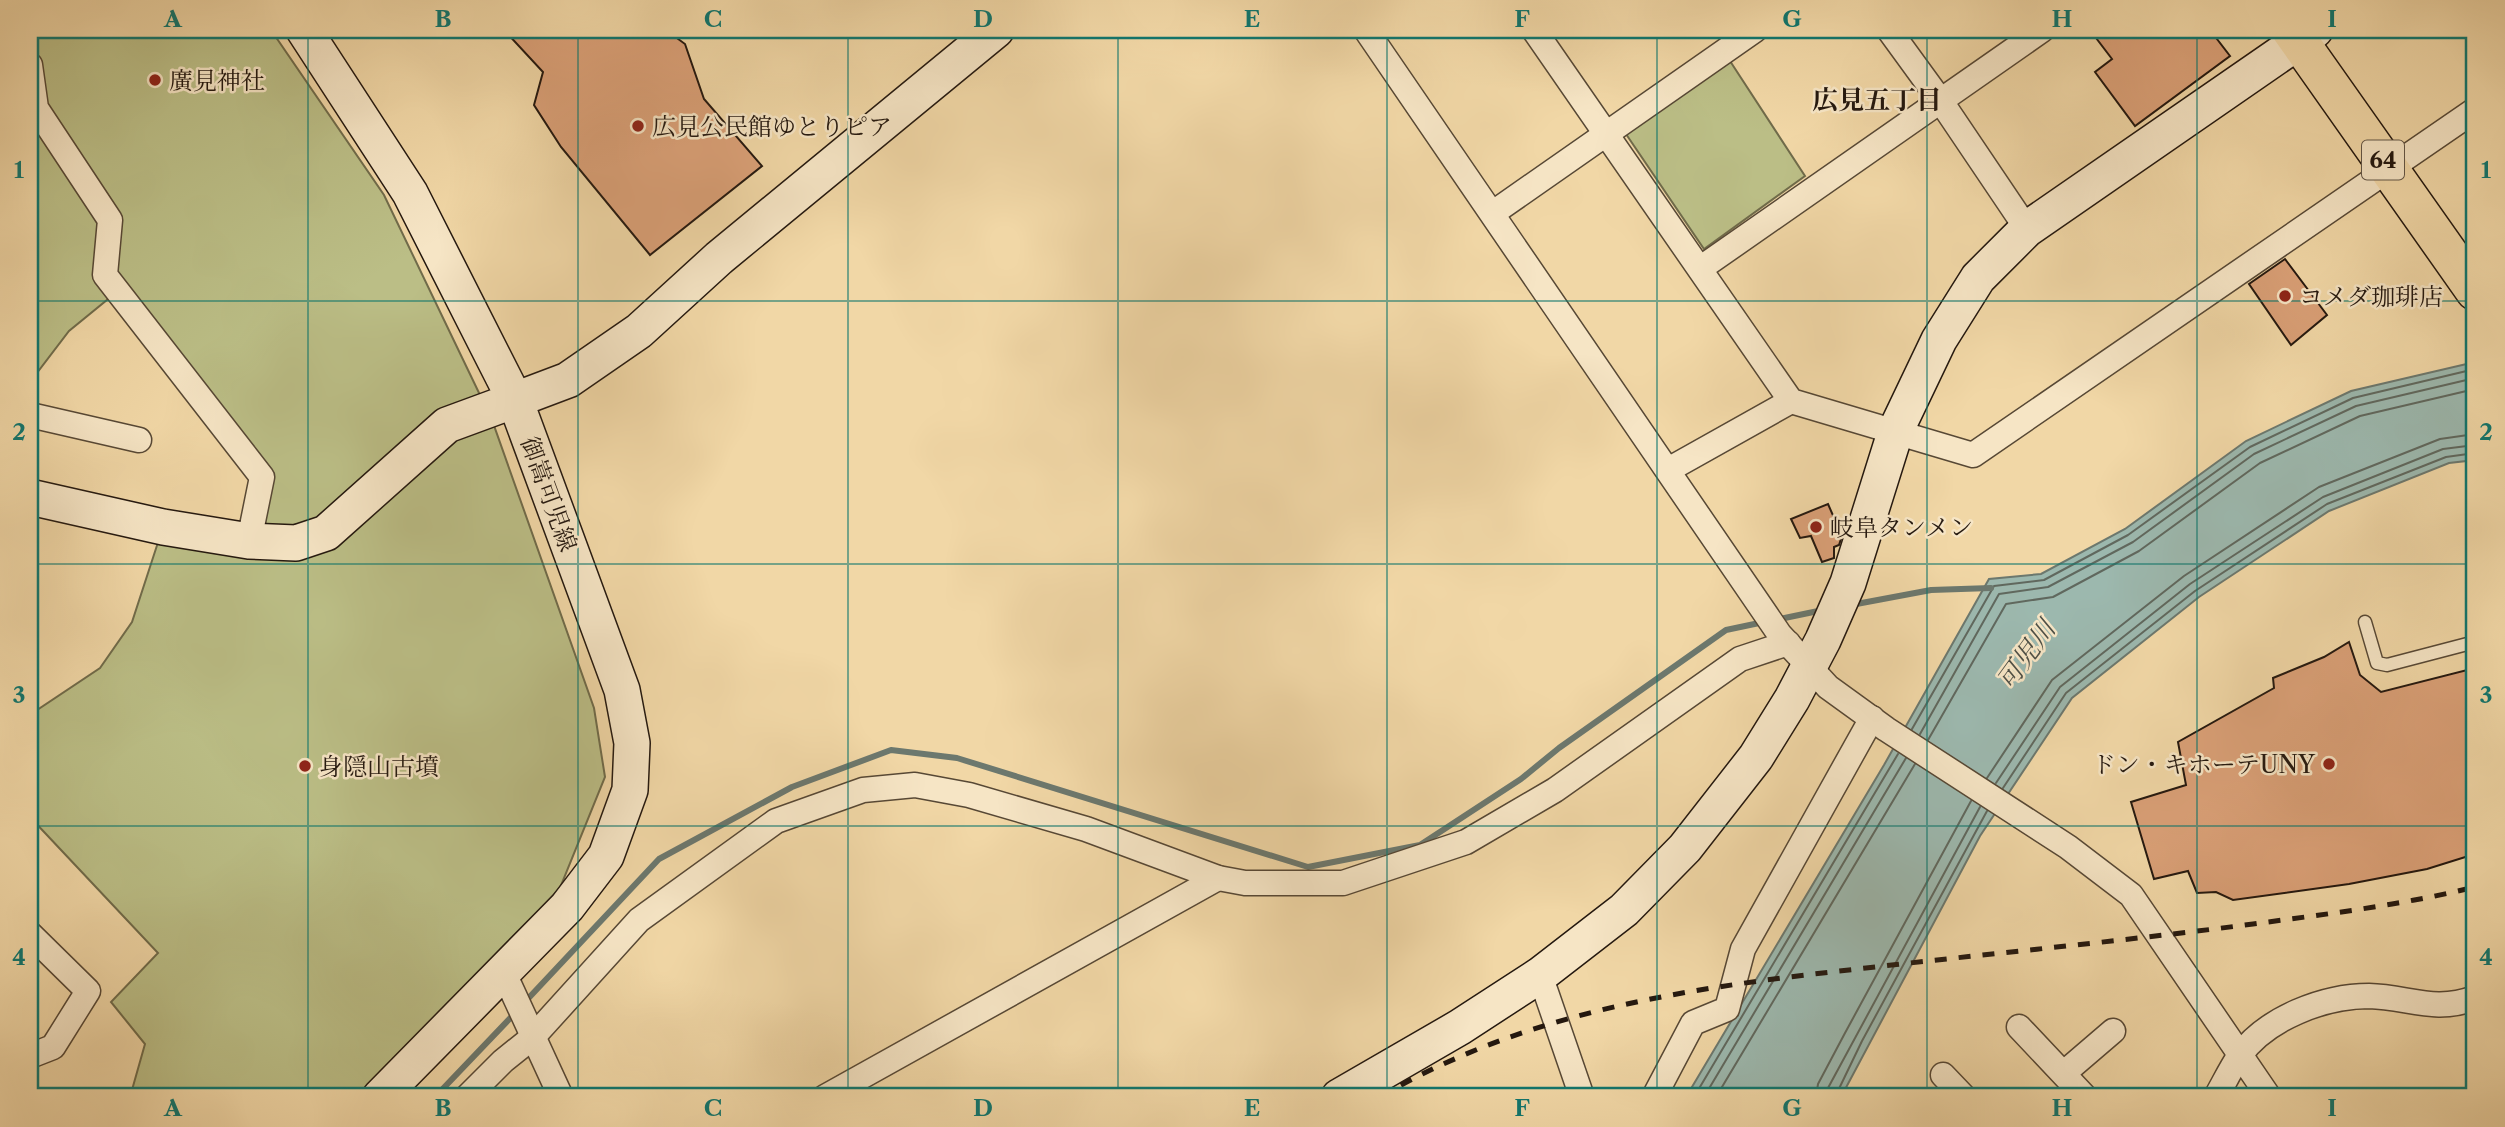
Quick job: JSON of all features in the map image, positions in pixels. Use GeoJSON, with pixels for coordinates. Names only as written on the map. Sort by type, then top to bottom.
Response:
{"type":"FeatureCollection","features":[{"type":"Feature","properties":{"kind":"main road","name":"64"},"geometry":{"type":"LineString","coordinates":[[2302,33],[2390,170],[2475,291]]}},
{"type":"Feature","properties":{"kind":"street"},"geometry":{"type":"LineString","coordinates":[[30,497],[163,527],[249,541],[296,543],[326,533],[447,425],[568,380],[639,331],[719,258],[996,30]]}},
{"type":"Feature","properties":{"kind":"street"},"geometry":{"type":"LineString","coordinates":[[1366,30],[1754,598],[1792,648],[1828,687],[1879,724],[2068,846],[2131,895],[2269,1097]]}},
{"type":"Feature","properties":{"kind":"street"},"geometry":{"type":"LineString","coordinates":[[1534,30],[1791,401],[1973,455],[2475,110]]}},
{"type":"Feature","properties":{"kind":"street"},"geometry":{"type":"LineString","coordinates":[[1493,213],[1755,30]]}},
{"type":"Feature","properties":{"kind":"street"},"geometry":{"type":"LineString","coordinates":[[1888,30],[1940,100],[2027,229]]}},
{"type":"Feature","properties":{"kind":"street"},"geometry":{"type":"LineString","coordinates":[[1701,268],[2042,30]]}},
{"type":"Feature","properties":{"kind":"street","name":"御嵩可児線"},"geometry":{"type":"LineString","coordinates":[[312,33],[410,193],[514,400],[622,690],[632,743],[630,790],[606,856],[567,907],[380,1097]]}},
{"type":"Feature","properties":{"kind":"street"},"geometry":{"type":"LineString","coordinates":[[467,1097],[503,1061],[533,1037],[639,920],[776,821],[863,790],[915,785],[969,795],[1086,829],[1218,878],[1245,883],[1343,883],[1466,842],[1555,790],[1740,659],[1792,648],[1829,628],[1848,583],[1896,430],[1939,340],[1978,278],[2027,229],[2302,33]]}},
{"type":"Feature","properties":{"kind":"street"},"geometry":{"type":"LineString","coordinates":[[30,65],[36,108],[110,220],[105,275],[262,477],[249,541]]}},
{"type":"Feature","properties":{"kind":"street"},"geometry":{"type":"LineString","coordinates":[[1668,470],[1791,401]]}},
{"type":"Feature","properties":{"kind":"street"},"geometry":{"type":"LineString","coordinates":[[30,415],[139,440]]}},
{"type":"Feature","properties":{"kind":"street"},"geometry":{"type":"LineString","coordinates":[[1339,1097],[1460,1027],[1541,975],[1624,910],[1685,848],[1756,757],[1792,648]]}},
{"type":"Feature","properties":{"kind":"street"},"geometry":{"type":"LineString","coordinates":[[1654,1097],[1693,1023],[1727,1009],[1743,949],[1879,724]]}},
{"type":"Feature","properties":{"kind":"street"},"geometry":{"type":"LineString","coordinates":[[825,1097],[1218,878]]}},
{"type":"Feature","properties":{"kind":"street"},"geometry":{"type":"LineString","coordinates":[[30,934],[88,990],[53,1047],[30,1056]]}},
{"type":"Feature","properties":{"kind":"street"},"geometry":{"type":"LineString","coordinates":[[503,971],[561,1097]]}},
{"type":"Feature","properties":{"kind":"street"},"geometry":{"type":"LineString","coordinates":[[1541,975],[1582,1097]]}},
{"type":"Feature","properties":{"kind":"street"},"geometry":{"type":"LineString","coordinates":[[2216,1097],[2241,1053],[2296,1012],[2326,1002],[2369,996],[2435,1006],[2458,1004],[2475,998]]}},
{"type":"Feature","properties":{"kind":"street"},"geometry":{"type":"LineString","coordinates":[[2019,1027],[2085,1097]]}},
{"type":"Feature","properties":{"kind":"street"},"geometry":{"type":"LineString","coordinates":[[2064,1073],[2113,1031]]}},
{"type":"Feature","properties":{"kind":"street"},"geometry":{"type":"LineString","coordinates":[[1943,1075],[1964,1097]]}},
{"type":"Feature","properties":{"kind":"lane"},"geometry":{"type":"LineString","coordinates":[[2365,622],[2377,663],[2387,666],[2475,642]]}},
{"type":"Feature","properties":{"kind":"green space"},"geometry":{"type":"Polygon","coordinates":[[[30,30],[271,30],[384,195],[492,420],[594,708],[605,777],[560,888],[364,1097],[130,1097],[145,1044],[111,1002],[158,953],[30,817],[30,711],[37,710],[100,668],[132,622],[163,527],[249,541],[262,477],[118,291],[69,331],[30,382],[30,30]]]}},
{"type":"Feature","properties":{"kind":"green space"},"geometry":{"type":"Polygon","coordinates":[[[1730,61],[1805,176],[1704,249],[1626,134],[1730,61]]]}},
{"type":"Feature","properties":{"kind":"water","name":"可児川"},"geometry":{"type":"Polygon","coordinates":[[[2475,362],[2475,460],[2449,463],[2329,511],[2199,597],[2072,698],[1980,836],[1841,1097],[1686,1097],[1884,765],[1989,579],[2041,574],[2125,529],[2246,441],[2351,391],[2475,362]]]}},
{"type":"Feature","properties":{"kind":"building","name":"広見公民館ゆとりピア"},"geometry":{"type":"Polygon","coordinates":[[[504,30],[666,30],[685,44],[704,99],[762,166],[650,255],[561,147],[534,105],[543,72],[504,30]]]}},
{"type":"Feature","properties":{"kind":"building"},"geometry":{"type":"Polygon","coordinates":[[[2090,30],[2210,30],[2230,56],[2135,126],[2095,72],[2112,59],[2090,30]]]}},
{"type":"Feature","properties":{"kind":"building","name":"コメダ珈琲店"},"geometry":{"type":"Polygon","coordinates":[[[2285,259],[2327,315],[2291,345],[2249,284],[2285,259]]]}},
{"type":"Feature","properties":{"kind":"building","name":"岐阜タンメン"},"geometry":{"type":"Polygon","coordinates":[[[1828,504],[1842,536],[1839,545],[1834,547],[1834,558],[1822,562],[1811,536],[1800,538],[1791,519],[1828,504]]]}},
{"type":"Feature","properties":{"kind":"building","name":"ドン・キホーテUNY"},"geometry":{"type":"Polygon","coordinates":[[[2349,642],[2360,675],[2381,692],[2475,668],[2475,854],[2427,869],[2349,884],[2233,900],[2216,892],[2197,893],[2188,871],[2154,879],[2131,802],[2186,785],[2178,742],[2274,688],[2273,678],[2324,657],[2349,642]]]}},
{"type":"Feature","properties":{"kind":"waterway"},"geometry":{"type":"LineString","coordinates":[[1851,605],[1931,590],[1991,588]]}},
{"type":"Feature","properties":{"kind":"waterway"},"geometry":{"type":"LineString","coordinates":[[1775,620],[1823,610]]}},
{"type":"Feature","properties":{"kind":"waterway"},"geometry":{"type":"LineString","coordinates":[[523,1004],[659,859],[792,787],[891,750],[957,758],[1308,867],[1420,845],[1521,779],[1559,748],[1726,630],[1764,622]]}},
{"type":"Feature","properties":{"kind":"waterway"},"geometry":{"type":"LineString","coordinates":[[435,1097],[516,1012]]}},
{"type":"Feature","properties":{"kind":"railway"},"geometry":{"type":"LineString","coordinates":[[1380,1097],[1437,1067],[1495,1042],[1555,1023],[1677,994],[1802,975],[2281,920],[2392,904],[2475,887]]}},
{"type":"Feature","properties":{"kind":"place","name":"廣見神社"},"geometry":{"type":"Point","coordinates":[155,80]}},
{"type":"Feature","properties":{"kind":"place","name":"広見公民館ゆとりピア"},"geometry":{"type":"Point","coordinates":[638,126]}},
{"type":"Feature","properties":{"kind":"place","name":"コメダ珈琲店"},"geometry":{"type":"Point","coordinates":[2285,296]}},
{"type":"Feature","properties":{"kind":"place","name":"岐阜タンメン"},"geometry":{"type":"Point","coordinates":[1816,527]}},
{"type":"Feature","properties":{"kind":"place","name":"ドン・キホーテUNY"},"geometry":{"type":"Point","coordinates":[2329,764]}},
{"type":"Feature","properties":{"kind":"place","name":"身隠山古墳"},"geometry":{"type":"Point","coordinates":[305,766]}},
{"type":"Feature","properties":{"kind":"district","name":"広見五丁目"},"geometry":{"type":"Point","coordinates":[1877,100]}}]}
